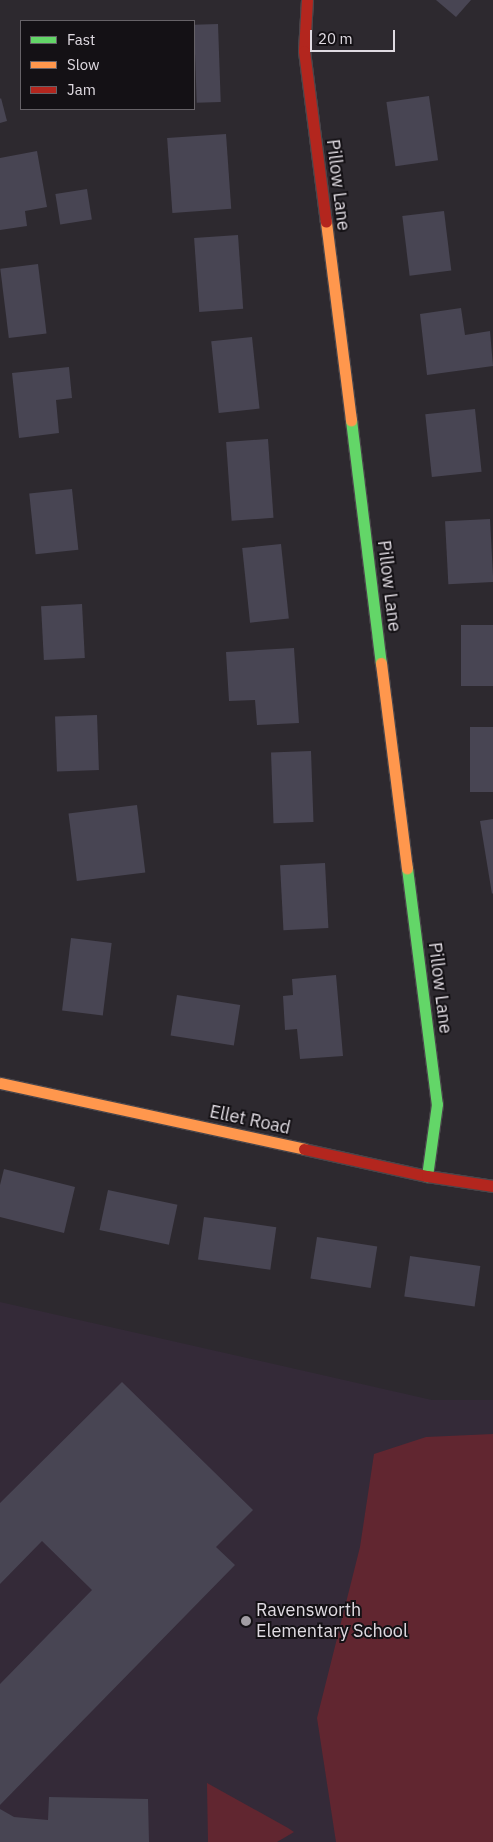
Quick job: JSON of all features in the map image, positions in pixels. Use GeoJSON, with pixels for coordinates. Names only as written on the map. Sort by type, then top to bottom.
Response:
{"type":"FeatureCollection","features":[{"type":"Feature","properties":{"kind":"street","name":"Pillow Lane"},"geometry":{"type":"LineString","coordinates":[[307,0],[305,61],[437,1104],[427,1176]]}},
{"type":"Feature","properties":{"kind":"street","name":"Ellet Road"},"geometry":{"type":"LineString","coordinates":[[0,1082],[427,1176],[493,1186]]}},
{"type":"Feature","properties":{"kind":"shaded area","name":"Ravensworth Elementary School"},"geometry":{"type":"Polygon","coordinates":[[[0,1302],[432,1400],[493,1400],[493,1842],[0,1842],[0,1302]]]}},
{"type":"Feature","properties":{"kind":"shaded area"},"geometry":{"type":"Polygon","coordinates":[[[493,1434],[493,1842],[336,1842],[317,1718],[360,1547],[374,1454],[426,1437],[493,1434]]]}},
{"type":"Feature","properties":{"kind":"shaded area"},"geometry":{"type":"Polygon","coordinates":[[[207,1783],[294,1832],[277,1842],[208,1842],[207,1783]]]}},
{"type":"Feature","properties":{"kind":"building"},"geometry":{"type":"Polygon","coordinates":[[[436,0],[471,0],[456,17],[436,0]]]}},
{"type":"Feature","properties":{"kind":"building"},"geometry":{"type":"Polygon","coordinates":[[[218,24],[221,102],[197,103],[195,25],[218,24]]]}},
{"type":"Feature","properties":{"kind":"building"},"geometry":{"type":"Polygon","coordinates":[[[429,96],[438,160],[395,166],[386,102],[429,96]]]}},
{"type":"Feature","properties":{"kind":"building"},"geometry":{"type":"Polygon","coordinates":[[[0,99],[7,121],[0,123],[0,99]]]}},
{"type":"Feature","properties":{"kind":"building"},"geometry":{"type":"Polygon","coordinates":[[[226,134],[231,209],[172,213],[167,138],[226,134]]]}},
{"type":"Feature","properties":{"kind":"building"},"geometry":{"type":"Polygon","coordinates":[[[37,151],[47,207],[25,211],[27,226],[0,230],[0,158],[37,151]]]}},
{"type":"Feature","properties":{"kind":"building"},"geometry":{"type":"Polygon","coordinates":[[[87,189],[92,220],[60,225],[55,194],[87,189]]]}},
{"type":"Feature","properties":{"kind":"building"},"geometry":{"type":"Polygon","coordinates":[[[444,211],[451,271],[410,276],[402,216],[444,211]]]}},
{"type":"Feature","properties":{"kind":"building"},"geometry":{"type":"Polygon","coordinates":[[[238,235],[243,309],[199,312],[194,238],[238,235]]]}},
{"type":"Feature","properties":{"kind":"building"},"geometry":{"type":"Polygon","coordinates":[[[38,264],[47,333],[9,338],[0,269],[38,264]]]}},
{"type":"Feature","properties":{"kind":"building"},"geometry":{"type":"Polygon","coordinates":[[[461,308],[465,335],[490,331],[493,366],[427,375],[420,314],[461,308]]]}},
{"type":"Feature","properties":{"kind":"building"},"geometry":{"type":"Polygon","coordinates":[[[252,337],[260,409],[219,413],[211,341],[252,337]]]}},
{"type":"Feature","properties":{"kind":"building"},"geometry":{"type":"Polygon","coordinates":[[[69,367],[72,398],[56,400],[59,433],[19,438],[12,373],[69,367]]]}},
{"type":"Feature","properties":{"kind":"building"},"geometry":{"type":"Polygon","coordinates":[[[475,409],[482,472],[432,477],[425,414],[475,409]]]}},
{"type":"Feature","properties":{"kind":"building"},"geometry":{"type":"Polygon","coordinates":[[[268,439],[274,518],[232,521],[226,442],[268,439]]]}},
{"type":"Feature","properties":{"kind":"building"},"geometry":{"type":"Polygon","coordinates":[[[72,489],[78,550],[36,554],[29,493],[72,489]]]}},
{"type":"Feature","properties":{"kind":"building"},"geometry":{"type":"Polygon","coordinates":[[[490,519],[493,582],[448,584],[445,521],[490,519]]]}},
{"type":"Feature","properties":{"kind":"building"},"geometry":{"type":"Polygon","coordinates":[[[281,544],[289,619],[250,623],[242,548],[281,544]]]}},
{"type":"Feature","properties":{"kind":"building"},"geometry":{"type":"Polygon","coordinates":[[[82,604],[85,658],[44,660],[41,606],[82,604]]]}},
{"type":"Feature","properties":{"kind":"building"},"geometry":{"type":"Polygon","coordinates":[[[461,625],[493,625],[493,686],[461,686],[461,625]]]}},
{"type":"Feature","properties":{"kind":"building"},"geometry":{"type":"Polygon","coordinates":[[[294,648],[299,723],[257,725],[255,700],[229,701],[226,652],[294,648]]]}},
{"type":"Feature","properties":{"kind":"building"},"geometry":{"type":"Polygon","coordinates":[[[97,715],[99,770],[57,771],[55,716],[97,715]]]}},
{"type":"Feature","properties":{"kind":"building"},"geometry":{"type":"Polygon","coordinates":[[[470,727],[493,727],[493,792],[470,792],[470,727]]]}},
{"type":"Feature","properties":{"kind":"building"},"geometry":{"type":"Polygon","coordinates":[[[311,751],[313,822],[274,823],[271,752],[311,751]]]}},
{"type":"Feature","properties":{"kind":"building"},"geometry":{"type":"Polygon","coordinates":[[[137,805],[145,872],[77,881],[69,813],[137,805]]]}},
{"type":"Feature","properties":{"kind":"building"},"geometry":{"type":"Polygon","coordinates":[[[493,819],[493,893],[492,894],[480,821],[493,819]]]}},
{"type":"Feature","properties":{"kind":"building"},"geometry":{"type":"Polygon","coordinates":[[[325,863],[328,928],[283,930],[280,865],[325,863]]]}},
{"type":"Feature","properties":{"kind":"building"},"geometry":{"type":"Polygon","coordinates":[[[71,938],[112,943],[103,1015],[62,1010],[71,938]]]}},
{"type":"Feature","properties":{"kind":"building"},"geometry":{"type":"Polygon","coordinates":[[[336,975],[343,1056],[300,1059],[297,1029],[285,1030],[283,996],[293,995],[292,979],[336,975]]]}},
{"type":"Feature","properties":{"kind":"building"},"geometry":{"type":"Polygon","coordinates":[[[177,995],[240,1005],[234,1046],[171,1035],[177,995]]]}},
{"type":"Feature","properties":{"kind":"building"},"geometry":{"type":"Polygon","coordinates":[[[4,1169],[75,1187],[64,1233],[0,1217],[0,1185],[4,1169]]]}},
{"type":"Feature","properties":{"kind":"building"},"geometry":{"type":"Polygon","coordinates":[[[108,1190],[177,1205],[169,1245],[99,1230],[108,1190]]]}},
{"type":"Feature","properties":{"kind":"building"},"geometry":{"type":"Polygon","coordinates":[[[204,1217],[276,1227],[270,1270],[198,1260],[204,1217]]]}},
{"type":"Feature","properties":{"kind":"building"},"geometry":{"type":"Polygon","coordinates":[[[317,1237],[377,1247],[371,1288],[310,1278],[317,1237]]]}},
{"type":"Feature","properties":{"kind":"building"},"geometry":{"type":"Polygon","coordinates":[[[410,1256],[480,1266],[475,1306],[404,1297],[410,1256]]]}},
{"type":"Feature","properties":{"kind":"building"},"geometry":{"type":"Polygon","coordinates":[[[122,1382],[253,1510],[216,1547],[235,1565],[0,1805],[0,1684],[92,1590],[42,1541],[0,1584],[0,1503],[122,1382]]]}},
{"type":"Feature","properties":{"kind":"building"},"geometry":{"type":"Polygon","coordinates":[[[49,1797],[148,1799],[149,1842],[0,1842],[0,1809],[14,1817],[48,1820],[49,1797]]]}},
{"type":"Feature","properties":{"kind":"traffic: fast"},"geometry":{"type":"LineString","coordinates":[[351,420],[381,663]]}},
{"type":"Feature","properties":{"kind":"traffic: fast"},"geometry":{"type":"LineString","coordinates":[[407,868],[437,1104],[427,1176]]}},
{"type":"Feature","properties":{"kind":"traffic: slow"},"geometry":{"type":"LineString","coordinates":[[326,222],[351,420]]}},
{"type":"Feature","properties":{"kind":"traffic: slow"},"geometry":{"type":"LineString","coordinates":[[381,663],[407,868]]}},
{"type":"Feature","properties":{"kind":"traffic: slow"},"geometry":{"type":"LineString","coordinates":[[0,1083],[304,1149]]}},
{"type":"Feature","properties":{"kind":"traffic: jam"},"geometry":{"type":"LineString","coordinates":[[307,0],[304,51],[326,222]]}},
{"type":"Feature","properties":{"kind":"traffic: jam"},"geometry":{"type":"LineString","coordinates":[[304,1149],[427,1176],[493,1186]]}},
{"type":"Feature","properties":{"kind":"place","name":"Ravensworth Elementary School"},"geometry":{"type":"Point","coordinates":[246,1621]}}]}
